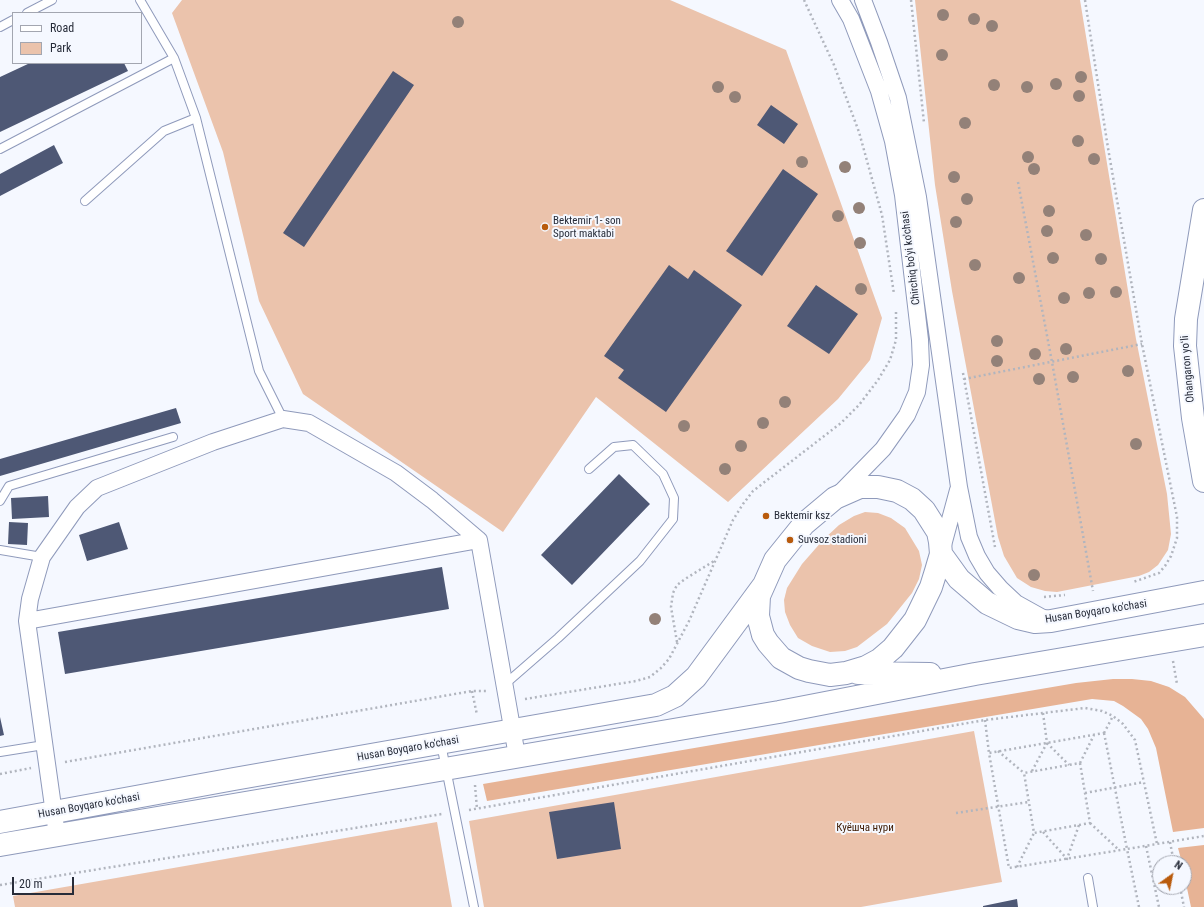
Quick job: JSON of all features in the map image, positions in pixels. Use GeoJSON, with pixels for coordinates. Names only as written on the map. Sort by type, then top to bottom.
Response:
{"type":"FeatureCollection","features":[{"type":"Feature","properties":{"kind":"main road","name":"Ohangaron yoʻli"},"geometry":{"type":"LineString","coordinates":[[1204,210],[1186,319],[1185,346],[1193,418],[1204,481]]}},
{"type":"Feature","properties":{"kind":"main road","name":"Husan Boyqaro ko'chasi"},"geometry":{"type":"LineString","coordinates":[[0,822],[656,705],[675,696],[696,677],[713,656],[762,586],[775,560],[790,540],[819,510],[835,498],[851,490],[868,487],[888,488],[905,494],[924,510],[938,532],[941,554],[924,604],[905,634],[893,648],[879,660],[852,672],[779,712]]}},
{"type":"Feature","properties":{"kind":"main road","name":"Husan Boyqaro ko'chasi"},"geometry":{"type":"LineString","coordinates":[[941,554],[959,579],[987,603],[1018,618],[1035,622],[1051,621],[1204,592]]}},
{"type":"Feature","properties":{"kind":"main road","name":"Husan Boyqaro ko'chasi"},"geometry":{"type":"LineString","coordinates":[[762,586],[757,606],[763,635],[774,651],[790,663],[809,671],[830,675],[852,672],[975,674]]}},
{"type":"Feature","properties":{"kind":"main road","name":"Husan Boyqaro ko'chasi"},"geometry":{"type":"LineString","coordinates":[[0,845],[779,712],[975,674],[1204,635]]}},
{"type":"Feature","properties":{"kind":"street","name":"Chirchiq bo'yi ko'chasi"},"geometry":{"type":"LineString","coordinates":[[835,498],[872,462],[894,435],[907,415],[917,392],[921,365],[920,340],[903,195],[894,141],[880,91],[851,19],[840,0]]}},
{"type":"Feature","properties":{"kind":"street","name":"Chirchiq bo'yi ko'chasi"},"geometry":{"type":"LineString","coordinates":[[863,0],[880,42],[898,98],[918,197],[959,487],[969,537],[977,556],[987,573],[1016,603],[1032,614],[1051,621]]}},
{"type":"Feature","properties":{"kind":"street"},"geometry":{"type":"LineString","coordinates":[[57,835],[27,621],[30,599],[42,557],[77,507],[97,488],[213,442],[283,420],[309,423],[396,472],[479,540],[517,756]]}},
{"type":"Feature","properties":{"kind":"street","name":"Chirchiq bo'yi ko'chasi"},"geometry":{"type":"LineString","coordinates":[[941,554],[959,487]]}},
{"type":"Feature","properties":{"kind":"street"},"geometry":{"type":"LineString","coordinates":[[27,621],[479,540]]}},
{"type":"Feature","properties":{"kind":"lane"},"geometry":{"type":"LineString","coordinates":[[29,12],[52,0]]}},
{"type":"Feature","properties":{"kind":"lane"},"geometry":{"type":"LineString","coordinates":[[140,0],[174,58],[196,118],[259,371],[283,420]]}},
{"type":"Feature","properties":{"kind":"lane"},"geometry":{"type":"LineString","coordinates":[[0,27],[12,21]]}},
{"type":"Feature","properties":{"kind":"lane"},"geometry":{"type":"LineString","coordinates":[[0,149],[174,58]]}},
{"type":"Feature","properties":{"kind":"lane"},"geometry":{"type":"LineString","coordinates":[[85,201],[164,131],[196,118]]}},
{"type":"Feature","properties":{"kind":"lane"},"geometry":{"type":"LineString","coordinates":[[0,501],[9,486],[173,437]]}},
{"type":"Feature","properties":{"kind":"lane"},"geometry":{"type":"LineString","coordinates":[[505,692],[558,638],[640,561],[673,519],[674,498],[663,474],[633,445],[614,447],[589,470]]}},
{"type":"Feature","properties":{"kind":"lane"},"geometry":{"type":"LineString","coordinates":[[0,550],[42,557]]}},
{"type":"Feature","properties":{"kind":"lane"},"geometry":{"type":"LineString","coordinates":[[441,743],[474,907]]}},
{"type":"Feature","properties":{"kind":"lane"},"geometry":{"type":"LineString","coordinates":[[0,752],[44,744]]}},
{"type":"Feature","properties":{"kind":"lane"},"geometry":{"type":"LineString","coordinates":[[1088,878],[1093,907]]}},
{"type":"Feature","properties":{"kind":"path"},"geometry":{"type":"LineString","coordinates":[[804,0],[834,65],[859,132],[882,215],[895,301]]}},
{"type":"Feature","properties":{"kind":"path"},"geometry":{"type":"LineString","coordinates":[[911,0],[924,130]]}},
{"type":"Feature","properties":{"kind":"path"},"geometry":{"type":"LineString","coordinates":[[1085,0],[1108,148],[1142,344],[1177,517],[1178,529],[1171,556],[1159,573],[1126,584]]}},
{"type":"Feature","properties":{"kind":"path"},"geometry":{"type":"LineString","coordinates":[[1018,182],[1093,591]]}},
{"type":"Feature","properties":{"kind":"path"},"geometry":{"type":"LineString","coordinates":[[0,774],[472,691],[505,692],[514,700],[636,681],[650,677],[669,659],[702,593],[733,520],[753,491],[841,423],[859,405],[878,380],[890,360],[896,340],[896,309]]}},
{"type":"Feature","properties":{"kind":"path"},"geometry":{"type":"LineString","coordinates":[[964,379],[1142,344]]}},
{"type":"Feature","properties":{"kind":"path"},"geometry":{"type":"LineString","coordinates":[[963,372],[995,549]]}},
{"type":"Feature","properties":{"kind":"path"},"geometry":{"type":"LineString","coordinates":[[677,643],[671,607],[673,593],[677,585],[715,561]]}},
{"type":"Feature","properties":{"kind":"path"},"geometry":{"type":"LineString","coordinates":[[1086,592],[1100,590]]}},
{"type":"Feature","properties":{"kind":"path"},"geometry":{"type":"LineString","coordinates":[[1039,597],[1072,594]]}},
{"type":"Feature","properties":{"kind":"path"},"geometry":{"type":"LineString","coordinates":[[0,885],[456,812],[984,720],[1085,708],[1094,709],[1113,716],[1123,724],[1135,740],[1157,844]]}},
{"type":"Feature","properties":{"kind":"path"},"geometry":{"type":"LineString","coordinates":[[1032,772],[1047,743],[1043,713]]}},
{"type":"Feature","properties":{"kind":"path"},"geometry":{"type":"LineString","coordinates":[[1113,716],[1104,733],[1139,907]]}},
{"type":"Feature","properties":{"kind":"path"},"geometry":{"type":"LineString","coordinates":[[984,720],[1009,868],[1204,836]]}},
{"type":"Feature","properties":{"kind":"path"},"geometry":{"type":"LineString","coordinates":[[989,753],[1104,733]]}},
{"type":"Feature","properties":{"kind":"path"},"geometry":{"type":"LineString","coordinates":[[1094,735],[1080,763],[1090,823],[1119,850]]}},
{"type":"Feature","properties":{"kind":"path"},"geometry":{"type":"LineString","coordinates":[[1047,743],[1069,766]]}},
{"type":"Feature","properties":{"kind":"path"},"geometry":{"type":"LineString","coordinates":[[998,751],[1024,773],[1029,802],[1034,833],[1017,867]]}},
{"type":"Feature","properties":{"kind":"path"},"geometry":{"type":"LineString","coordinates":[[1024,773],[1080,763]]}},
{"type":"Feature","properties":{"kind":"path"},"geometry":{"type":"LineString","coordinates":[[1085,793],[1144,782]]}},
{"type":"Feature","properties":{"kind":"path"},"geometry":{"type":"LineString","coordinates":[[956,813],[1029,802]]}},
{"type":"Feature","properties":{"kind":"path"},"geometry":{"type":"LineString","coordinates":[[1034,833],[1090,823]]}},
{"type":"Feature","properties":{"kind":"path"},"geometry":{"type":"LineString","coordinates":[[1067,859],[1079,825]]}},
{"type":"Feature","properties":{"kind":"path"},"geometry":{"type":"LineString","coordinates":[[1042,832],[1067,859]]}},
{"type":"Feature","properties":{"kind":"path"},"geometry":{"type":"LineString","coordinates":[[1170,842],[1172,855]]}},
{"type":"Feature","properties":{"kind":"path"},"geometry":{"type":"LineString","coordinates":[[1146,846],[1159,907]]}},
{"type":"Feature","properties":{"kind":"path"},"geometry":{"type":"LineString","coordinates":[[1182,895],[1184,907]]}},
{"type":"Feature","properties":{"kind":"green space","name":"Bektemir 1- son Sport maktabi"},"geometry":{"type":"Polygon","coordinates":[[[182,0],[670,0],[786,50],[882,318],[870,360],[838,399],[728,502],[596,397],[503,532],[303,394],[259,301],[223,152],[172,13],[182,0]]]}},
{"type":"Feature","properties":{"kind":"green space"},"geometry":{"type":"Polygon","coordinates":[[[915,0],[1080,0],[1136,339],[1167,494],[1171,534],[1168,550],[1158,565],[1149,572],[1139,576],[1057,592],[1045,591],[1031,587],[1017,578],[1004,556],[998,537],[952,291],[935,185],[915,0]]]}},
{"type":"Feature","properties":{"kind":"green space"},"geometry":{"type":"Polygon","coordinates":[[[865,512],[878,513],[891,518],[905,528],[919,551],[922,565],[919,579],[912,593],[887,624],[857,647],[845,651],[830,652],[812,646],[798,638],[790,625],[785,612],[784,600],[787,588],[802,564],[823,540],[839,525],[854,516],[865,512]]]}},
{"type":"Feature","properties":{"kind":"green space","name":"Куёшча нури"},"geometry":{"type":"Polygon","coordinates":[[[974,731],[1002,882],[861,907],[484,907],[469,821],[974,731]]]}},
{"type":"Feature","properties":{"kind":"green space"},"geometry":{"type":"Polygon","coordinates":[[[437,822],[452,907],[15,907],[13,896],[437,822]]]}},
{"type":"Feature","properties":{"kind":"shaded area"},"geometry":{"type":"Polygon","coordinates":[[[1113,679],[1151,681],[1169,687],[1185,697],[1204,719],[1204,828],[1173,832],[1156,748],[1148,729],[1141,719],[1114,701],[1092,699],[487,801],[483,784],[1076,683],[1113,679]]]}},
{"type":"Feature","properties":{"kind":"shaded area"},"geometry":{"type":"Polygon","coordinates":[[[1204,845],[1204,907],[1191,907],[1188,895],[1192,895],[1192,855],[1180,855],[1178,848],[1204,845]]]}},
{"type":"Feature","properties":{"kind":"building"},"geometry":{"type":"Polygon","coordinates":[[[28,64],[124,64],[128,71],[0,132],[0,77],[28,64]]]}},
{"type":"Feature","properties":{"kind":"building"},"geometry":{"type":"Polygon","coordinates":[[[393,71],[414,85],[304,247],[283,233],[393,71]]]}},
{"type":"Feature","properties":{"kind":"building"},"geometry":{"type":"Polygon","coordinates":[[[771,105],[798,124],[784,144],[757,125],[771,105]]]}},
{"type":"Feature","properties":{"kind":"building"},"geometry":{"type":"Polygon","coordinates":[[[54,145],[63,163],[0,196],[0,174],[54,145]]]}},
{"type":"Feature","properties":{"kind":"building"},"geometry":{"type":"Polygon","coordinates":[[[783,169],[818,194],[762,276],[726,251],[783,169]]]}},
{"type":"Feature","properties":{"kind":"building"},"geometry":{"type":"Polygon","coordinates":[[[669,265],[688,279],[694,270],[742,305],[666,412],[618,378],[624,370],[604,356],[669,265]]]}},
{"type":"Feature","properties":{"kind":"building"},"geometry":{"type":"Polygon","coordinates":[[[816,285],[858,314],[829,354],[787,326],[816,285]]]}},
{"type":"Feature","properties":{"kind":"building"},"geometry":{"type":"Polygon","coordinates":[[[176,408],[181,423],[0,476],[0,459],[176,408]]]}},
{"type":"Feature","properties":{"kind":"building"},"geometry":{"type":"Polygon","coordinates":[[[619,474],[650,504],[572,585],[541,555],[619,474]]]}},
{"type":"Feature","properties":{"kind":"building"},"geometry":{"type":"Polygon","coordinates":[[[48,496],[49,517],[12,519],[11,498],[48,496]]]}},
{"type":"Feature","properties":{"kind":"building"},"geometry":{"type":"Polygon","coordinates":[[[9,522],[28,523],[27,545],[8,544],[9,522]]]}},
{"type":"Feature","properties":{"kind":"building"},"geometry":{"type":"Polygon","coordinates":[[[119,522],[128,549],[87,561],[79,535],[119,522]]]}},
{"type":"Feature","properties":{"kind":"building"},"geometry":{"type":"Polygon","coordinates":[[[442,567],[449,609],[65,674],[58,632],[442,567]]]}},
{"type":"Feature","properties":{"kind":"building"},"geometry":{"type":"Polygon","coordinates":[[[0,717],[4,735],[0,736],[0,717]]]}},
{"type":"Feature","properties":{"kind":"building"},"geometry":{"type":"Polygon","coordinates":[[[614,802],[621,849],[557,859],[549,812],[614,802]]]}},
{"type":"Feature","properties":{"kind":"building"},"geometry":{"type":"Polygon","coordinates":[[[1017,899],[1018,907],[983,907],[983,906],[1017,899]]]}},
{"type":"Feature","properties":{"kind":"place","name":"Bektemir 1- son Sport maktabi"},"geometry":{"type":"Point","coordinates":[545,227]}},
{"type":"Feature","properties":{"kind":"place","name":"Bektemir ksz"},"geometry":{"type":"Point","coordinates":[766,516]}},
{"type":"Feature","properties":{"kind":"place","name":"Suvsoz stadioni"},"geometry":{"type":"Point","coordinates":[790,540]}}]}
